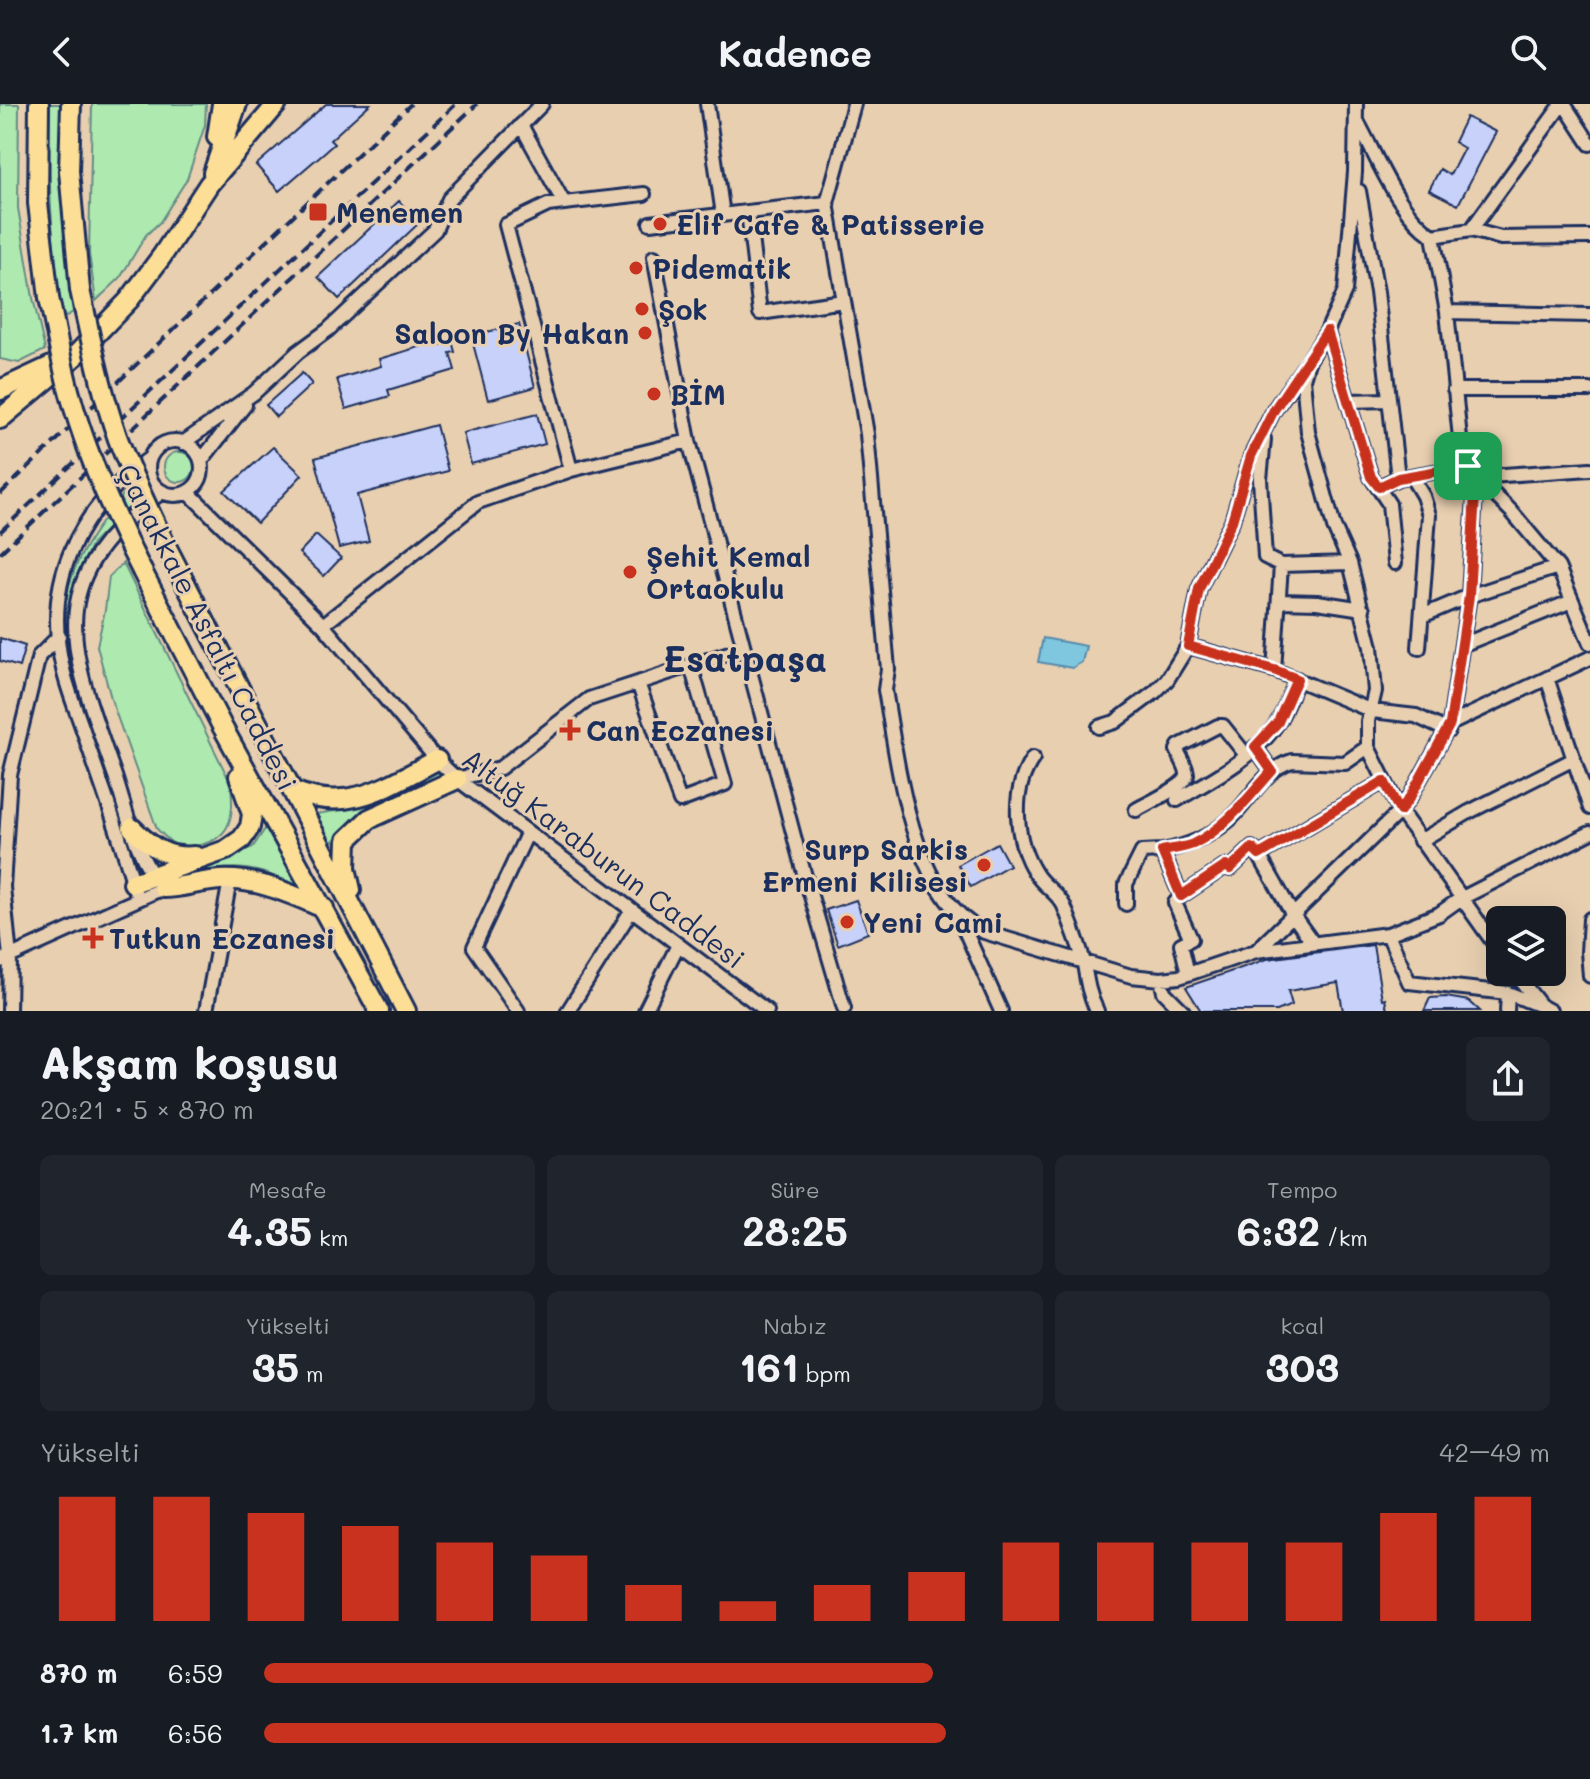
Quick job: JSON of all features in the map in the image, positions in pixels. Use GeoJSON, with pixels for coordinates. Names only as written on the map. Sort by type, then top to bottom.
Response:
{"type":"FeatureCollection","features":[{"type":"Feature","properties":{"kind":"highway"},"geometry":{"type":"LineString","coordinates":[[31,104],[29,160],[33,225],[44,263]]}},
{"type":"Feature","properties":{"kind":"highway","name":"Çanakkale Asfaltı Caddesi"},"geometry":{"type":"LineString","coordinates":[[39,104],[37,164],[44,263],[65,375],[81,428],[111,508],[142,571],[223,728],[379,1011]]}},
{"type":"Feature","properties":{"kind":"highway","name":"Çanakkale Asfaltı Caddesi"},"geometry":{"type":"LineString","coordinates":[[71,104],[69,171],[80,290],[95,360],[118,437],[135,483],[166,546],[406,1011]]}},
{"type":"Feature","properties":{"kind":"highway"},"geometry":{"type":"LineString","coordinates":[[70,123],[78,104]]}},
{"type":"Feature","properties":{"kind":"highway"},"geometry":{"type":"LineString","coordinates":[[209,184],[222,104]]}},
{"type":"Feature","properties":{"kind":"highway"},"geometry":{"type":"LineString","coordinates":[[209,184],[237,104]]}},
{"type":"Feature","properties":{"kind":"highway"},"geometry":{"type":"LineString","coordinates":[[0,419],[75,356],[146,279],[209,184],[277,104]]}},
{"type":"Feature","properties":{"kind":"highway"},"geometry":{"type":"LineString","coordinates":[[0,390],[75,356]]}},
{"type":"Feature","properties":{"kind":"highway"},"geometry":{"type":"LineString","coordinates":[[0,374],[24,377]]}},
{"type":"Feature","properties":{"kind":"highway"},"geometry":{"type":"LineString","coordinates":[[132,828],[161,852],[179,857],[226,850],[242,839],[252,821],[250,806],[223,728]]}},
{"type":"Feature","properties":{"kind":"highway"},"geometry":{"type":"LineString","coordinates":[[293,791],[315,800],[358,797],[437,760]]}},
{"type":"Feature","properties":{"kind":"highway"},"geometry":{"type":"LineString","coordinates":[[357,916],[346,868],[347,840],[369,819],[457,779]]}},
{"type":"Feature","properties":{"kind":"highway"},"geometry":{"type":"LineString","coordinates":[[136,891],[210,854]]}},
{"type":"Feature","properties":{"kind":"highway"},"geometry":{"type":"LineString","coordinates":[[158,882],[230,880],[267,885],[324,908]]}},
{"type":"Feature","properties":{"kind":"street"},"geometry":{"type":"LineString","coordinates":[[5,959],[136,891],[63,670],[59,586],[72,546],[82,528],[124,476],[150,458],[163,444],[183,443],[254,393],[298,352],[328,330],[435,230],[449,199],[542,104]]}},
{"type":"Feature","properties":{"kind":"street"},"geometry":{"type":"LineString","coordinates":[[707,104],[723,215]]}},
{"type":"Feature","properties":{"kind":"street"},"geometry":{"type":"LineString","coordinates":[[854,104],[827,203],[867,434],[887,653],[885,690],[911,826],[944,897],[958,914],[984,932],[1131,976],[1161,979],[1188,974],[1256,951],[1388,934],[1439,914],[1460,899],[1590,833]]}},
{"type":"Feature","properties":{"kind":"street"},"geometry":{"type":"LineString","coordinates":[[1099,727],[1115,722],[1155,692],[1167,680],[1188,646],[1199,589],[1232,521],[1251,456],[1274,410],[1327,331],[1345,291],[1355,172],[1356,104]]}},
{"type":"Feature","properties":{"kind":"street"},"geometry":{"type":"LineString","coordinates":[[1471,230],[1563,104],[1590,144]]}},
{"type":"Feature","properties":{"kind":"street"},"geometry":{"type":"LineString","coordinates":[[1356,120],[1404,207],[1419,226],[1433,236],[1447,312],[1461,448],[1472,471],[1558,567],[1590,643]]}},
{"type":"Feature","properties":{"kind":"street"},"geometry":{"type":"LineString","coordinates":[[521,125],[564,203]]}},
{"type":"Feature","properties":{"kind":"street"},"geometry":{"type":"LineString","coordinates":[[1355,172],[1377,292],[1389,400],[1404,477],[1423,496],[1429,515],[1419,648]]}},
{"type":"Feature","properties":{"kind":"street"},"geometry":{"type":"LineString","coordinates":[[571,470],[506,225],[548,205],[644,194]]}},
{"type":"Feature","properties":{"kind":"street"},"geometry":{"type":"LineString","coordinates":[[650,223],[827,203]]}},
{"type":"Feature","properties":{"kind":"street"},"geometry":{"type":"LineString","coordinates":[[748,212],[760,313],[844,301]]}},
{"type":"Feature","properties":{"kind":"street"},"geometry":{"type":"LineString","coordinates":[[1433,236],[1471,230],[1501,238],[1590,237]]}},
{"type":"Feature","properties":{"kind":"street"},"geometry":{"type":"LineString","coordinates":[[654,257],[689,441],[800,859],[844,1008]]}},
{"type":"Feature","properties":{"kind":"street"},"geometry":{"type":"LineString","coordinates":[[1447,312],[1590,315]]}},
{"type":"Feature","properties":{"kind":"street"},"geometry":{"type":"LineString","coordinates":[[1327,331],[1371,477],[1389,504],[1395,563]]}},
{"type":"Feature","properties":{"kind":"street"},"geometry":{"type":"LineString","coordinates":[[1308,362],[1303,379],[1308,432],[1334,527],[1350,563],[1371,647],[1375,691],[1368,721],[1368,747],[1400,811],[1486,933]]}},
{"type":"Feature","properties":{"kind":"street"},"geometry":{"type":"LineString","coordinates":[[1454,390],[1590,390]]}},
{"type":"Feature","properties":{"kind":"street"},"geometry":{"type":"LineString","coordinates":[[150,458],[148,473],[156,487],[175,495],[188,492],[198,482],[201,461],[254,393]]}},
{"type":"Feature","properties":{"kind":"street"},"geometry":{"type":"LineString","coordinates":[[1348,401],[1389,400]]}},
{"type":"Feature","properties":{"kind":"street"},"geometry":{"type":"LineString","coordinates":[[1267,426],[1260,479],[1265,557],[1281,565],[1350,563]]}},
{"type":"Feature","properties":{"kind":"street"},"geometry":{"type":"LineString","coordinates":[[323,625],[478,502],[571,470],[689,441]]}},
{"type":"Feature","properties":{"kind":"street"},"geometry":{"type":"LineString","coordinates":[[183,443],[194,450],[201,461]]}},
{"type":"Feature","properties":{"kind":"street"},"geometry":{"type":"LineString","coordinates":[[1379,487],[1404,477],[1472,471],[1590,469]]}},
{"type":"Feature","properties":{"kind":"street"},"geometry":{"type":"LineString","coordinates":[[1256,951],[1400,811],[1449,728],[1469,596],[1472,471]]}},
{"type":"Feature","properties":{"kind":"street"},"geometry":{"type":"LineString","coordinates":[[158,882],[132,828],[79,671],[74,618],[84,577],[100,547],[138,509],[162,492]]}},
{"type":"Feature","properties":{"kind":"street","name":"Altuğ Karaburun Caddesi"},"geometry":{"type":"LineString","coordinates":[[188,492],[323,625],[437,760],[457,779],[678,945],[749,1006],[767,1011]]}},
{"type":"Feature","properties":{"kind":"street"},"geometry":{"type":"LineString","coordinates":[[1274,670],[1281,565]]}},
{"type":"Feature","properties":{"kind":"street"},"geometry":{"type":"LineString","coordinates":[[1422,616],[1469,596],[1558,567]]}},
{"type":"Feature","properties":{"kind":"street"},"geometry":{"type":"LineString","coordinates":[[1280,601],[1317,602],[1363,609]]}},
{"type":"Feature","properties":{"kind":"street"},"geometry":{"type":"LineString","coordinates":[[1462,645],[1572,601]]}},
{"type":"Feature","properties":{"kind":"street"},"geometry":{"type":"LineString","coordinates":[[9,1011],[2,887],[5,775],[39,656],[59,636]]}},
{"type":"Feature","properties":{"kind":"street"},"geometry":{"type":"LineString","coordinates":[[1188,646],[1274,670],[1372,711],[1416,716],[1449,728],[1590,658]]}},
{"type":"Feature","properties":{"kind":"street"},"geometry":{"type":"LineString","coordinates":[[457,779],[500,768],[589,699],[744,648]]}},
{"type":"Feature","properties":{"kind":"street"},"geometry":{"type":"LineString","coordinates":[[638,683],[680,801],[725,784],[691,666]]}},
{"type":"Feature","properties":{"kind":"street"},"geometry":{"type":"LineString","coordinates":[[1547,678],[1590,808]]}},
{"type":"Feature","properties":{"kind":"street"},"geometry":{"type":"LineString","coordinates":[[1177,800],[1250,751],[1278,722],[1297,679]]}},
{"type":"Feature","properties":{"kind":"street"},"geometry":{"type":"LineString","coordinates":[[1136,810],[1187,778],[1177,750],[1179,746],[1218,726],[1223,726],[1272,771]]}},
{"type":"Feature","properties":{"kind":"street"},"geometry":{"type":"LineString","coordinates":[[1126,904],[1126,884],[1142,852],[1191,845],[1229,819],[1272,771],[1292,761],[1345,763],[1368,747]]}},
{"type":"Feature","properties":{"kind":"street"},"geometry":{"type":"LineString","coordinates":[[1033,758],[1021,784],[1018,819],[1024,854],[1038,878],[1063,905],[1084,961],[1085,980],[1097,1011]]}},
{"type":"Feature","properties":{"kind":"street"},"geometry":{"type":"LineString","coordinates":[[1420,841],[1469,812],[1574,759]]}},
{"type":"Feature","properties":{"kind":"street"},"geometry":{"type":"LineString","coordinates":[[1259,855],[1384,781]]}},
{"type":"Feature","properties":{"kind":"street"},"geometry":{"type":"LineString","coordinates":[[518,1011],[474,947],[527,834]]}},
{"type":"Feature","properties":{"kind":"street"},"geometry":{"type":"LineString","coordinates":[[1188,974],[1181,944],[1191,939],[1175,903],[1226,866],[1230,869],[1252,848],[1313,943]]}},
{"type":"Feature","properties":{"kind":"street"},"geometry":{"type":"LineString","coordinates":[[1162,851],[1181,896]]}},
{"type":"Feature","properties":{"kind":"street"},"geometry":{"type":"LineString","coordinates":[[206,1011],[230,880]]}},
{"type":"Feature","properties":{"kind":"street"},"geometry":{"type":"LineString","coordinates":[[568,1011],[631,911]]}},
{"type":"Feature","properties":{"kind":"street"},"geometry":{"type":"LineString","coordinates":[[958,914],[1001,1011]]}},
{"type":"Feature","properties":{"kind":"street"},"geometry":{"type":"LineString","coordinates":[[1590,919],[1590,976]]}},
{"type":"Feature","properties":{"kind":"street"},"geometry":{"type":"LineString","coordinates":[[1388,934],[1409,982],[1508,993],[1546,1008]]}},
{"type":"Feature","properties":{"kind":"street"},"geometry":{"type":"LineString","coordinates":[[645,1011],[678,945]]}},
{"type":"Feature","properties":{"kind":"street"},"geometry":{"type":"LineString","coordinates":[[1161,979],[1164,992],[1183,1011]]}},
{"type":"Feature","properties":{"kind":"street"},"geometry":{"type":"LineString","coordinates":[[1526,986],[1546,1008]]}},
{"type":"Feature","properties":{"kind":"street"},"geometry":{"type":"LineString","coordinates":[[1507,1011],[1508,993]]}},
{"type":"Feature","properties":{"kind":"green space"},"geometry":{"type":"Polygon","coordinates":[[[0,104],[19,104],[18,208],[45,350],[19,363],[0,359],[0,104]]]}},
{"type":"Feature","properties":{"kind":"green space"},"geometry":{"type":"Polygon","coordinates":[[[50,104],[62,104],[63,208],[73,312],[62,319],[51,212],[50,104]]]}},
{"type":"Feature","properties":{"kind":"green space"},"geometry":{"type":"Polygon","coordinates":[[[92,104],[206,104],[205,125],[187,179],[160,222],[146,235],[120,278],[96,301],[89,254],[92,104]]]}},
{"type":"Feature","properties":{"kind":"green space"},"geometry":{"type":"Polygon","coordinates":[[[179,452],[189,457],[194,467],[189,477],[179,482],[169,477],[164,467],[169,457],[179,452]]]}},
{"type":"Feature","properties":{"kind":"green space"},"geometry":{"type":"Polygon","coordinates":[[[137,479],[150,492],[124,512],[92,544],[71,597],[69,615],[72,669],[140,868],[139,874],[69,677],[63,619],[67,593],[86,546],[100,523],[137,479]]]}},
{"type":"Feature","properties":{"kind":"green space"},"geometry":{"type":"Polygon","coordinates":[[[123,563],[231,784],[232,811],[227,827],[217,838],[201,845],[177,845],[157,829],[112,702],[97,646],[109,577],[123,563]]]}},
{"type":"Feature","properties":{"kind":"green space"},"geometry":{"type":"Polygon","coordinates":[[[438,772],[442,776],[357,816],[331,843],[316,814],[353,808],[438,772]]]}},
{"type":"Feature","properties":{"kind":"green space"},"geometry":{"type":"Polygon","coordinates":[[[267,826],[301,888],[268,874],[241,868],[213,870],[178,878],[253,847],[267,826]]]}},
{"type":"Feature","properties":{"kind":"water"},"geometry":{"type":"Polygon","coordinates":[[[1043,638],[1086,646],[1082,662],[1072,668],[1038,662],[1043,638]]]}},
{"type":"Feature","properties":{"kind":"building"},"geometry":{"type":"Polygon","coordinates":[[[326,104],[370,104],[330,140],[334,144],[279,191],[256,165],[326,104]]]}},
{"type":"Feature","properties":{"kind":"building"},"geometry":{"type":"Polygon","coordinates":[[[1466,117],[1496,132],[1458,205],[1429,190],[1440,169],[1450,175],[1464,148],[1454,142],[1466,117]]]}},
{"type":"Feature","properties":{"kind":"building","name":"Menemen"},"geometry":{"type":"Polygon","coordinates":[[[399,201],[419,223],[339,299],[318,277],[399,201]]]}},
{"type":"Feature","properties":{"kind":"building"},"geometry":{"type":"Polygon","coordinates":[[[519,324],[535,387],[488,400],[471,336],[519,324]]]}},
{"type":"Feature","properties":{"kind":"building"},"geometry":{"type":"Polygon","coordinates":[[[439,341],[440,345],[452,341],[455,352],[450,353],[455,370],[388,390],[390,396],[346,409],[337,379],[381,366],[379,359],[439,341]]]}},
{"type":"Feature","properties":{"kind":"building"},"geometry":{"type":"Polygon","coordinates":[[[302,373],[312,384],[276,417],[266,405],[302,373]]]}},
{"type":"Feature","properties":{"kind":"building"},"geometry":{"type":"Polygon","coordinates":[[[537,414],[545,444],[471,464],[463,433],[537,414]]]}},
{"type":"Feature","properties":{"kind":"building"},"geometry":{"type":"Polygon","coordinates":[[[436,425],[448,471],[357,495],[369,541],[339,548],[315,458],[436,425]]]}},
{"type":"Feature","properties":{"kind":"building"},"geometry":{"type":"Polygon","coordinates":[[[273,447],[302,475],[257,523],[224,491],[273,447]]]}},
{"type":"Feature","properties":{"kind":"building"},"geometry":{"type":"Polygon","coordinates":[[[316,535],[341,558],[324,576],[299,553],[316,535]]]}},
{"type":"Feature","properties":{"kind":"building"},"geometry":{"type":"Polygon","coordinates":[[[0,638],[25,646],[19,667],[0,661],[0,638]]]}},
{"type":"Feature","properties":{"kind":"building","name":"Surp Sarkis Ermeni Kilisesi"},"geometry":{"type":"Polygon","coordinates":[[[997,843],[1009,865],[971,887],[958,865],[997,843]]]}},
{"type":"Feature","properties":{"kind":"building","name":"Yeni Cami"},"geometry":{"type":"Polygon","coordinates":[[[856,900],[868,933],[838,945],[826,910],[856,900]]]}},
{"type":"Feature","properties":{"kind":"building"},"geometry":{"type":"Polygon","coordinates":[[[1373,945],[1382,999],[1385,998],[1387,1011],[1343,1011],[1338,983],[1288,991],[1292,1005],[1277,1011],[1201,1011],[1186,987],[1267,959],[1373,945]]]}},
{"type":"Feature","properties":{"kind":"building"},"geometry":{"type":"Polygon","coordinates":[[[1430,998],[1469,1001],[1480,1011],[1424,1011],[1430,998]]]}},
{"type":"Feature","properties":{"kind":"railway"},"geometry":{"type":"LineString","coordinates":[[0,494],[411,104]]}},
{"type":"Feature","properties":{"kind":"railway"},"geometry":{"type":"LineString","coordinates":[[0,532],[456,104]]}},
{"type":"Feature","properties":{"kind":"railway"},"geometry":{"type":"LineString","coordinates":[[0,553],[477,104]]}},
{"type":"Feature","properties":{"kind":"place","name":"Menemen"},"geometry":{"type":"Point","coordinates":[318,212]}},
{"type":"Feature","properties":{"kind":"place","name":"Elif Cafe & Patisserie"},"geometry":{"type":"Point","coordinates":[660,224]}},
{"type":"Feature","properties":{"kind":"place","name":"Pidematik"},"geometry":{"type":"Point","coordinates":[636,268]}},
{"type":"Feature","properties":{"kind":"place","name":"Şok"},"geometry":{"type":"Point","coordinates":[642,309]}},
{"type":"Feature","properties":{"kind":"place","name":"Saloon By Hakan"},"geometry":{"type":"Point","coordinates":[645,333]}},
{"type":"Feature","properties":{"kind":"place","name":"BİM"},"geometry":{"type":"Point","coordinates":[654,394]}},
{"type":"Feature","properties":{"kind":"place","name":"Şehit Kemal Ortaokulu"},"geometry":{"type":"Point","coordinates":[630,572]}},
{"type":"Feature","properties":{"kind":"place","name":"Can Eczanesi"},"geometry":{"type":"Point","coordinates":[570,730]}},
{"type":"Feature","properties":{"kind":"place","name":"Surp Sarkis Ermeni Kilisesi"},"geometry":{"type":"Point","coordinates":[984,865]}},
{"type":"Feature","properties":{"kind":"place","name":"Yeni Cami"},"geometry":{"type":"Point","coordinates":[847,922]}},
{"type":"Feature","properties":{"kind":"place","name":"Tutkun Eczanesi"},"geometry":{"type":"Point","coordinates":[93,938]}},
{"type":"Feature","properties":{"kind":"district","name":"Esatpaşa"},"geometry":{"type":"Point","coordinates":[745,657]}},
{"type":"Feature","properties":{"kind":"route"},"geometry":{"type":"LineString","coordinates":[[1327,331],[1371,477],[1379,487],[1398,478],[1468,466],[1476,477],[1469,596],[1450,724],[1410,797],[1400,811],[1384,781],[1259,855],[1252,848],[1230,869],[1226,866],[1181,896],[1162,851],[1191,845],[1229,819],[1272,771],[1255,747],[1278,722],[1297,679],[1188,646],[1199,589],[1232,521],[1251,456],[1274,410],[1327,331]]}}]}
